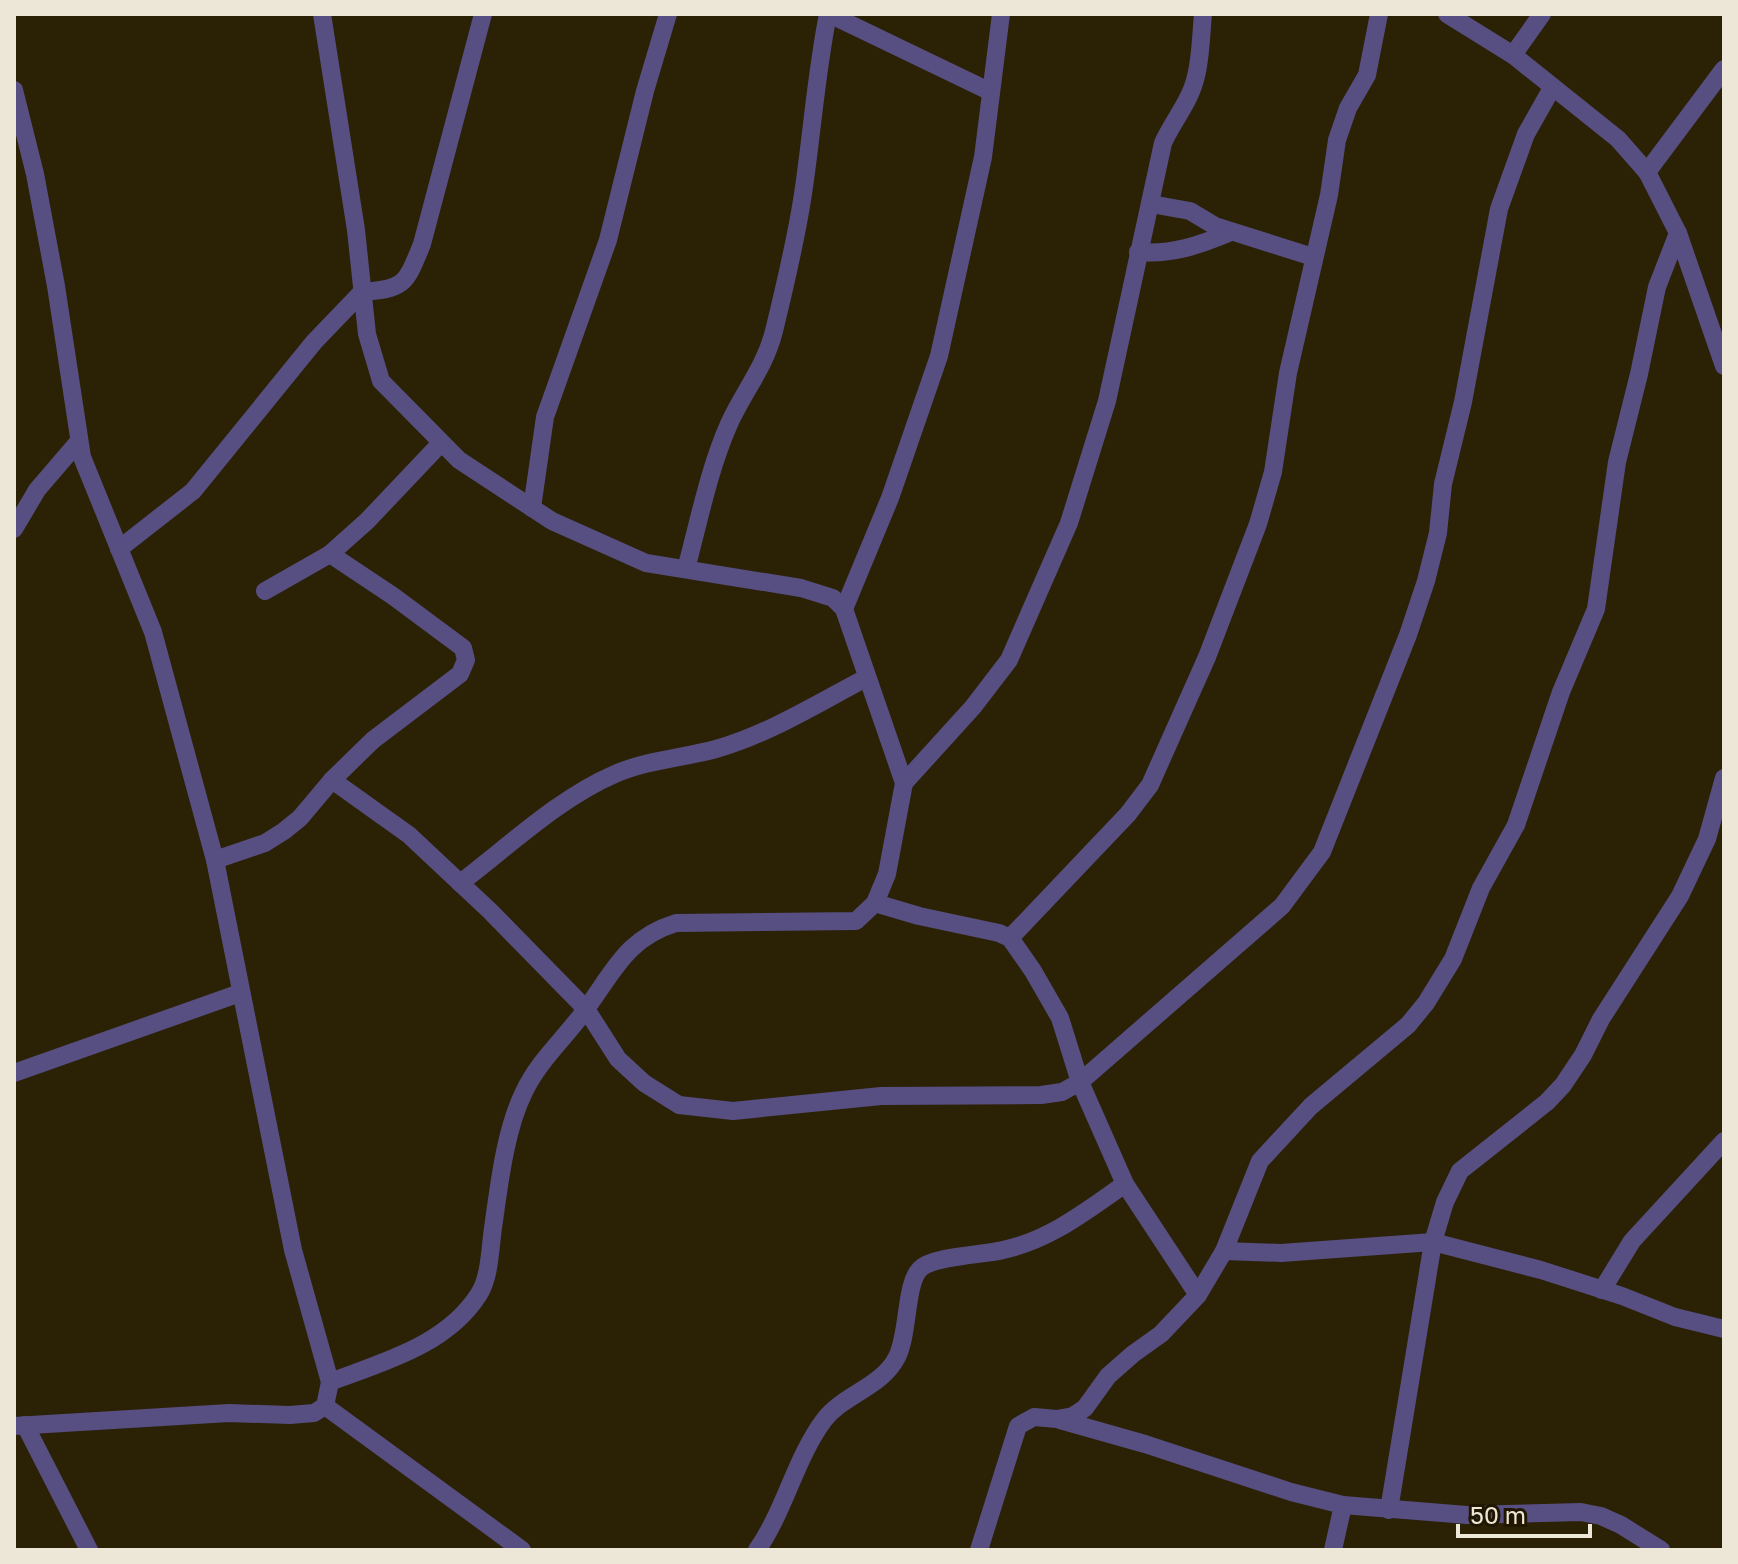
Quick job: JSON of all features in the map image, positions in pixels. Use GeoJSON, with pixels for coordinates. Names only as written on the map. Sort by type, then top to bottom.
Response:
{"type":"FeatureCollection","features":[{"type":"Feature","properties":{"kind":"street"},"geometry":{"type":"LineString","coordinates":[[322,14],[352,203],[367,334],[381,381],[459,460],[552,521],[646,563],[801,588],[833,598],[844,609],[904,783],[887,874],[875,903],[856,921],[676,923],[659,928],[638,941],[614,967],[586,1009],[548,1054],[524,1092],[511,1131],[497,1196],[481,1292],[459,1319],[419,1348],[330,1382]]}},
{"type":"Feature","properties":{"kind":"street"},"geometry":{"type":"LineString","coordinates":[[119,549],[193,491],[314,342],[362,292],[390,290],[408,278],[422,244],[483,14]]}},
{"type":"Feature","properties":{"kind":"street"},"geometry":{"type":"LineString","coordinates":[[532,508],[545,417],[608,240],[645,91],[668,14]]}},
{"type":"Feature","properties":{"kind":"street"},"geometry":{"type":"LineString","coordinates":[[686,569],[728,426],[761,370],[773,335],[803,196],[818,67],[829,14],[991,92]]}},
{"type":"Feature","properties":{"kind":"street"},"geometry":{"type":"LineString","coordinates":[[844,609],[890,498],[939,356],[983,157],[1001,14]]}},
{"type":"Feature","properties":{"kind":"street"},"geometry":{"type":"LineString","coordinates":[[904,783],[973,707],[1009,660],[1069,523],[1107,401],[1163,143],[1196,78],[1203,14]]}},
{"type":"Feature","properties":{"kind":"street"},"geometry":{"type":"LineString","coordinates":[[1010,938],[1128,814],[1150,785],[1170,745],[1258,524],[1273,472],[1288,373],[1329,195],[1337,140],[1348,108],[1367,75],[1379,14]]}},
{"type":"Feature","properties":{"kind":"street"},"geometry":{"type":"LineString","coordinates":[[1447,14],[1513,55],[1618,139],[1647,172],[1678,233],[1719,336],[1724,366]]}},
{"type":"Feature","properties":{"kind":"street"},"geometry":{"type":"LineString","coordinates":[[1513,55],[1542,14]]}},
{"type":"Feature","properties":{"kind":"street"},"geometry":{"type":"LineString","coordinates":[[1647,172],[1724,69]]}},
{"type":"Feature","properties":{"kind":"street"},"geometry":{"type":"LineString","coordinates":[[332,780],[409,835],[586,1009],[618,1059],[644,1083],[679,1105],[733,1111],[881,1096],[1041,1095],[1062,1092],[1080,1082],[1282,906],[1322,852],[1408,635],[1426,581],[1438,533],[1443,484],[1463,402],[1499,209],[1526,134],[1552,88]]}},
{"type":"Feature","properties":{"kind":"street"},"geometry":{"type":"LineString","coordinates":[[14,90],[40,202],[82,457],[153,632],[215,860],[293,1250],[330,1382],[325,1406],[314,1413],[229,1413],[20,1426],[89,1550]]}},
{"type":"Feature","properties":{"kind":"street"},"geometry":{"type":"LineString","coordinates":[[1151,204],[1190,211],[1231,232],[1313,257]]}},
{"type":"Feature","properties":{"kind":"street"},"geometry":{"type":"LineString","coordinates":[[1138,252],[1158,254],[1196,247],[1231,232]]}},
{"type":"Feature","properties":{"kind":"street"},"geometry":{"type":"LineString","coordinates":[[1057,1419],[1073,1416],[1085,1408],[1108,1376],[1161,1334],[1198,1295],[1224,1251],[1260,1161],[1311,1106],[1387,1044],[1426,1003],[1453,959],[1481,888],[1516,825],[1561,692],[1596,609],[1617,462],[1657,287],[1678,233]]}},
{"type":"Feature","properties":{"kind":"street"},"geometry":{"type":"LineString","coordinates":[[14,529],[37,490],[79,441]]}},
{"type":"Feature","properties":{"kind":"street"},"geometry":{"type":"LineString","coordinates":[[265,591],[330,554],[367,521],[441,443]]}},
{"type":"Feature","properties":{"kind":"street"},"geometry":{"type":"LineString","coordinates":[[215,860],[265,843],[284,831],[373,740],[460,674],[466,660],[463,648],[330,554]]}},
{"type":"Feature","properties":{"kind":"street"},"geometry":{"type":"LineString","coordinates":[[460,883],[580,791],[618,772],[666,758],[716,749],[764,732],[866,678]]}},
{"type":"Feature","properties":{"kind":"street"},"geometry":{"type":"LineString","coordinates":[[1389,1510],[1433,1242],[1445,1202],[1460,1171],[1547,1102],[1563,1085],[1716,841],[1724,778]]}},
{"type":"Feature","properties":{"kind":"street"},"geometry":{"type":"LineString","coordinates":[[875,903],[1010,938],[1060,1018],[1080,1082],[1125,1184],[1198,1295]]}},
{"type":"Feature","properties":{"kind":"street"},"geometry":{"type":"LineString","coordinates":[[14,1073],[240,993]]}},
{"type":"Feature","properties":{"kind":"street"},"geometry":{"type":"LineString","coordinates":[[1602,1290],[1632,1241],[1724,1141]]}},
{"type":"Feature","properties":{"kind":"street"},"geometry":{"type":"LineString","coordinates":[[757,1550],[778,1516],[822,1422],[833,1409],[876,1381],[896,1360],[906,1334],[911,1285],[920,1268],[934,1262],[1004,1250],[1040,1240],[1063,1228],[1125,1184]]}},
{"type":"Feature","properties":{"kind":"street"},"geometry":{"type":"LineString","coordinates":[[1224,1251],[1281,1253],[1433,1242],[1541,1270],[1675,1317],[1724,1329]]}},
{"type":"Feature","properties":{"kind":"street"},"geometry":{"type":"LineString","coordinates":[[325,1406],[522,1550]]}},
{"type":"Feature","properties":{"kind":"street"},"geometry":{"type":"LineString","coordinates":[[979,1550],[1018,1426],[1034,1417],[1057,1419],[1145,1444],[1291,1492],[1343,1505],[1467,1515],[1581,1512],[1621,1525],[1661,1550]]}},
{"type":"Feature","properties":{"kind":"street"},"geometry":{"type":"LineString","coordinates":[[1333,1550],[1343,1505]]}}]}
